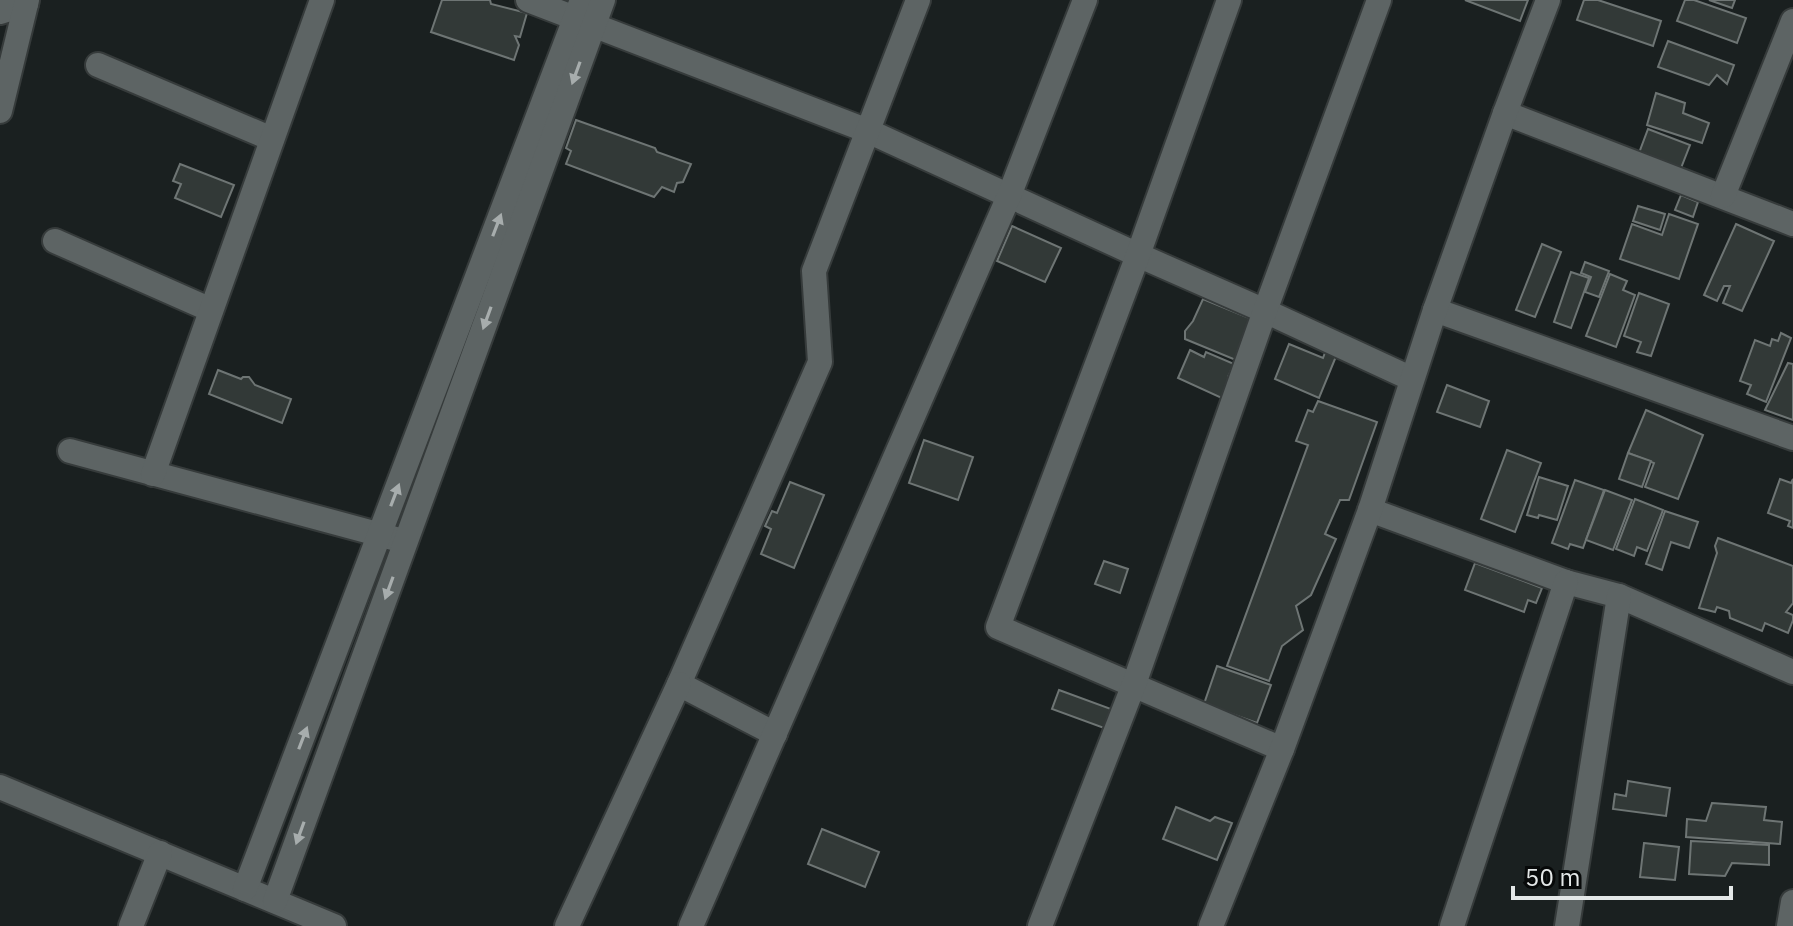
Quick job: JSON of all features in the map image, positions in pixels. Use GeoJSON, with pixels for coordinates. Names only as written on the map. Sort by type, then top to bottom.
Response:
{"type":"FeatureCollection","features":[{"type":"Feature","properties":{"kind":"street"},"geometry":{"type":"LineString","coordinates":[[153,474],[322,0]]}},
{"type":"Feature","properties":{"kind":"street"},"geometry":{"type":"LineString","coordinates":[[528,0],[583,15],[868,131],[1412,379]]}},
{"type":"Feature","properties":{"kind":"street"},"geometry":{"type":"LineString","coordinates":[[245,889],[583,15],[603,0]]}},
{"type":"Feature","properties":{"kind":"street"},"geometry":{"type":"LineString","coordinates":[[567,926],[679,684],[820,362],[814,271],[918,0]]}},
{"type":"Feature","properties":{"kind":"street"},"geometry":{"type":"LineString","coordinates":[[691,926],[1009,196],[1085,0]]}},
{"type":"Feature","properties":{"kind":"street"},"geometry":{"type":"LineString","coordinates":[[1229,0],[1138,255],[998,627],[1282,749]]}},
{"type":"Feature","properties":{"kind":"street"},"geometry":{"type":"LineString","coordinates":[[1040,926],[1134,684],[1265,311],[1379,0]]}},
{"type":"Feature","properties":{"kind":"street"},"geometry":{"type":"LineString","coordinates":[[1211,926],[1282,749],[1370,510],[1435,310],[1548,0]]}},
{"type":"Feature","properties":{"kind":"street"},"geometry":{"type":"LineString","coordinates":[[0,12],[27,2]]}},
{"type":"Feature","properties":{"kind":"street"},"geometry":{"type":"LineString","coordinates":[[0,111],[27,2]]}},
{"type":"Feature","properties":{"kind":"street"},"geometry":{"type":"LineString","coordinates":[[275,901],[406,541],[583,15]]}},
{"type":"Feature","properties":{"kind":"street"},"geometry":{"type":"LineString","coordinates":[[1723,196],[1793,21]]}},
{"type":"Feature","properties":{"kind":"street"},"geometry":{"type":"LineString","coordinates":[[98,65],[272,139]]}},
{"type":"Feature","properties":{"kind":"street"},"geometry":{"type":"LineString","coordinates":[[1505,113],[1793,224]]}},
{"type":"Feature","properties":{"kind":"street"},"geometry":{"type":"LineString","coordinates":[[55,241],[211,310]]}},
{"type":"Feature","properties":{"kind":"street"},"geometry":{"type":"LineString","coordinates":[[1435,310],[1793,438]]}},
{"type":"Feature","properties":{"kind":"street"},"geometry":{"type":"LineString","coordinates":[[70,451],[406,541]]}},
{"type":"Feature","properties":{"kind":"street"},"geometry":{"type":"LineString","coordinates":[[1370,510],[1566,582],[1619,596],[1793,672]]}},
{"type":"Feature","properties":{"kind":"street"},"geometry":{"type":"LineString","coordinates":[[1452,926],[1566,582]]}},
{"type":"Feature","properties":{"kind":"street"},"geometry":{"type":"LineString","coordinates":[[1567,926],[1619,596]]}},
{"type":"Feature","properties":{"kind":"street"},"geometry":{"type":"LineString","coordinates":[[679,684],[775,734]]}},
{"type":"Feature","properties":{"kind":"street"},"geometry":{"type":"LineString","coordinates":[[0,787],[334,926]]}},
{"type":"Feature","properties":{"kind":"street"},"geometry":{"type":"LineString","coordinates":[[131,926],[160,853]]}},
{"type":"Feature","properties":{"kind":"street"},"geometry":{"type":"LineString","coordinates":[[1789,926],[1793,902]]}},
{"type":"Feature","properties":{"kind":"building"},"geometry":{"type":"Polygon","coordinates":[[[442,0],[490,0],[491,4],[527,13],[520,37],[515,36],[519,45],[514,60],[431,32],[442,0]]]}},
{"type":"Feature","properties":{"kind":"building"},"geometry":{"type":"Polygon","coordinates":[[[1465,0],[1528,0],[1520,21],[1465,0]]]}},
{"type":"Feature","properties":{"kind":"building"},"geometry":{"type":"Polygon","coordinates":[[[1584,0],[1598,0],[1661,21],[1653,46],[1577,20],[1584,0]]]}},
{"type":"Feature","properties":{"kind":"building"},"geometry":{"type":"Polygon","coordinates":[[[1685,0],[1694,0],[1746,18],[1737,43],[1677,21],[1685,0]]]}},
{"type":"Feature","properties":{"kind":"building"},"geometry":{"type":"Polygon","coordinates":[[[1709,0],[1735,0],[1732,8],[1709,0]]]}},
{"type":"Feature","properties":{"kind":"building"},"geometry":{"type":"Polygon","coordinates":[[[1668,41],[1734,65],[1727,84],[1717,75],[1709,85],[1658,67],[1668,41]]]}},
{"type":"Feature","properties":{"kind":"building"},"geometry":{"type":"Polygon","coordinates":[[[1656,93],[1685,103],[1683,113],[1709,123],[1702,143],[1647,125],[1656,93]]]}},
{"type":"Feature","properties":{"kind":"building"},"geometry":{"type":"Polygon","coordinates":[[[576,120],[691,164],[683,182],[677,183],[674,192],[662,187],[654,197],[566,164],[571,151],[566,148],[576,120]]]}},
{"type":"Feature","properties":{"kind":"building"},"geometry":{"type":"Polygon","coordinates":[[[1648,129],[1690,145],[1681,168],[1639,153],[1648,129]]]}},
{"type":"Feature","properties":{"kind":"building"},"geometry":{"type":"Polygon","coordinates":[[[180,164],[234,185],[221,217],[175,198],[181,184],[173,181],[180,164]]]}},
{"type":"Feature","properties":{"kind":"building"},"geometry":{"type":"Polygon","coordinates":[[[1681,195],[1698,202],[1693,217],[1675,210],[1681,195]]]}},
{"type":"Feature","properties":{"kind":"building"},"geometry":{"type":"Polygon","coordinates":[[[1638,206],[1665,214],[1660,230],[1633,221],[1638,206]]]}},
{"type":"Feature","properties":{"kind":"building"},"geometry":{"type":"Polygon","coordinates":[[[1669,214],[1698,224],[1679,279],[1620,259],[1632,224],[1662,235],[1669,214]]]}},
{"type":"Feature","properties":{"kind":"building"},"geometry":{"type":"Polygon","coordinates":[[[1736,224],[1774,241],[1742,311],[1723,303],[1730,286],[1724,286],[1717,301],[1704,295],[1736,224]]]}},
{"type":"Feature","properties":{"kind":"building"},"geometry":{"type":"Polygon","coordinates":[[[1012,226],[1061,248],[1045,282],[997,261],[1012,226]]]}},
{"type":"Feature","properties":{"kind":"building"},"geometry":{"type":"Polygon","coordinates":[[[1542,244],[1561,252],[1535,317],[1516,310],[1542,244]]]}},
{"type":"Feature","properties":{"kind":"building"},"geometry":{"type":"Polygon","coordinates":[[[1585,262],[1609,271],[1599,297],[1585,292],[1591,277],[1581,273],[1585,262]]]}},
{"type":"Feature","properties":{"kind":"building"},"geometry":{"type":"Polygon","coordinates":[[[1571,272],[1589,278],[1571,328],[1554,322],[1571,272]]]}},
{"type":"Feature","properties":{"kind":"building"},"geometry":{"type":"Polygon","coordinates":[[[1610,274],[1627,281],[1623,290],[1635,295],[1616,347],[1586,336],[1610,274]]]}},
{"type":"Feature","properties":{"kind":"building"},"geometry":{"type":"Polygon","coordinates":[[[1639,293],[1669,304],[1651,356],[1637,352],[1641,342],[1624,336],[1639,293]]]}},
{"type":"Feature","properties":{"kind":"building"},"geometry":{"type":"Polygon","coordinates":[[[1203,299],[1259,322],[1243,363],[1185,339],[1185,331],[1203,299]]]}},
{"type":"Feature","properties":{"kind":"building"},"geometry":{"type":"Polygon","coordinates":[[[1781,333],[1791,338],[1766,402],[1747,394],[1751,385],[1740,381],[1755,340],[1770,346],[1772,339],[1778,341],[1781,333]]]}},
{"type":"Feature","properties":{"kind":"building"},"geometry":{"type":"Polygon","coordinates":[[[1289,344],[1323,358],[1326,350],[1337,354],[1319,398],[1275,379],[1289,344]]]}},
{"type":"Feature","properties":{"kind":"building"},"geometry":{"type":"Polygon","coordinates":[[[1190,350],[1204,357],[1206,352],[1234,364],[1228,377],[1233,384],[1226,400],[1178,378],[1190,350]]]}},
{"type":"Feature","properties":{"kind":"building"},"geometry":{"type":"Polygon","coordinates":[[[1788,363],[1793,364],[1793,420],[1765,410],[1788,363]]]}},
{"type":"Feature","properties":{"kind":"building"},"geometry":{"type":"Polygon","coordinates":[[[218,370],[241,379],[249,377],[255,385],[291,399],[282,423],[209,394],[218,370]]]}},
{"type":"Feature","properties":{"kind":"building"},"geometry":{"type":"Polygon","coordinates":[[[1447,385],[1489,401],[1480,427],[1437,412],[1447,385]]]}},
{"type":"Feature","properties":{"kind":"building"},"geometry":{"type":"Polygon","coordinates":[[[1318,401],[1377,422],[1349,500],[1340,500],[1325,534],[1336,539],[1311,595],[1296,606],[1303,630],[1282,646],[1269,681],[1227,666],[1308,445],[1296,441],[1308,410],[1313,412],[1318,401]]]}},
{"type":"Feature","properties":{"kind":"building"},"geometry":{"type":"Polygon","coordinates":[[[1646,410],[1703,435],[1678,499],[1645,487],[1654,463],[1628,453],[1646,410]]]}},
{"type":"Feature","properties":{"kind":"building"},"geometry":{"type":"Polygon","coordinates":[[[924,440],[973,457],[958,500],[909,483],[924,440]]]}},
{"type":"Feature","properties":{"kind":"building"},"geometry":{"type":"Polygon","coordinates":[[[1507,450],[1541,463],[1515,532],[1481,519],[1507,450]]]}},
{"type":"Feature","properties":{"kind":"building"},"geometry":{"type":"Polygon","coordinates":[[[1628,453],[1651,461],[1642,487],[1619,479],[1628,453]]]}},
{"type":"Feature","properties":{"kind":"building"},"geometry":{"type":"Polygon","coordinates":[[[1539,477],[1568,486],[1557,520],[1527,515],[1539,477]]]}},
{"type":"Feature","properties":{"kind":"building"},"geometry":{"type":"Polygon","coordinates":[[[1780,479],[1791,483],[1793,479],[1793,528],[1788,526],[1790,521],[1768,513],[1780,479]]]}},
{"type":"Feature","properties":{"kind":"building"},"geometry":{"type":"Polygon","coordinates":[[[1575,480],[1604,490],[1583,548],[1570,544],[1568,549],[1552,543],[1575,480]]]}},
{"type":"Feature","properties":{"kind":"building"},"geometry":{"type":"Polygon","coordinates":[[[790,482],[824,495],[794,568],[761,554],[771,529],[765,526],[772,511],[777,513],[790,482]]]}},
{"type":"Feature","properties":{"kind":"building"},"geometry":{"type":"Polygon","coordinates":[[[1605,490],[1632,500],[1613,550],[1586,540],[1605,490]]]}},
{"type":"Feature","properties":{"kind":"building"},"geometry":{"type":"Polygon","coordinates":[[[1635,499],[1663,510],[1647,551],[1637,547],[1634,556],[1616,549],[1635,499]]]}},
{"type":"Feature","properties":{"kind":"building"},"geometry":{"type":"Polygon","coordinates":[[[1665,511],[1698,522],[1689,548],[1671,542],[1662,570],[1646,564],[1665,511]]]}},
{"type":"Feature","properties":{"kind":"building"},"geometry":{"type":"Polygon","coordinates":[[[1718,538],[1793,566],[1793,603],[1786,612],[1793,615],[1793,620],[1788,633],[1765,623],[1762,631],[1730,618],[1729,611],[1717,607],[1715,612],[1699,608],[1717,553],[1715,546],[1718,538]]]}},
{"type":"Feature","properties":{"kind":"building"},"geometry":{"type":"Polygon","coordinates":[[[1104,561],[1128,569],[1120,593],[1095,584],[1104,561]]]}},
{"type":"Feature","properties":{"kind":"building"},"geometry":{"type":"Polygon","coordinates":[[[1475,563],[1542,588],[1536,603],[1528,600],[1524,612],[1465,590],[1475,563]]]}},
{"type":"Feature","properties":{"kind":"building"},"geometry":{"type":"Polygon","coordinates":[[[1217,666],[1271,685],[1257,723],[1204,704],[1217,666]]]}},
{"type":"Feature","properties":{"kind":"building"},"geometry":{"type":"Polygon","coordinates":[[[1059,690],[1111,709],[1104,728],[1052,709],[1059,690]]]}},
{"type":"Feature","properties":{"kind":"building"},"geometry":{"type":"Polygon","coordinates":[[[1628,781],[1670,788],[1666,816],[1613,809],[1615,794],[1626,796],[1628,781]]]}},
{"type":"Feature","properties":{"kind":"building"},"geometry":{"type":"Polygon","coordinates":[[[1712,803],[1766,807],[1764,820],[1782,822],[1780,844],[1686,837],[1687,819],[1706,821],[1712,803]]]}},
{"type":"Feature","properties":{"kind":"building"},"geometry":{"type":"Polygon","coordinates":[[[1176,807],[1210,821],[1215,817],[1232,823],[1217,860],[1163,839],[1176,807]]]}},
{"type":"Feature","properties":{"kind":"building"},"geometry":{"type":"Polygon","coordinates":[[[822,829],[879,852],[865,887],[808,864],[822,829]]]}},
{"type":"Feature","properties":{"kind":"building"},"geometry":{"type":"Polygon","coordinates":[[[1691,841],[1769,845],[1769,865],[1732,863],[1725,876],[1689,874],[1691,841]]]}},
{"type":"Feature","properties":{"kind":"building"},"geometry":{"type":"Polygon","coordinates":[[[1644,843],[1679,847],[1675,880],[1640,877],[1644,843]]]}}]}
